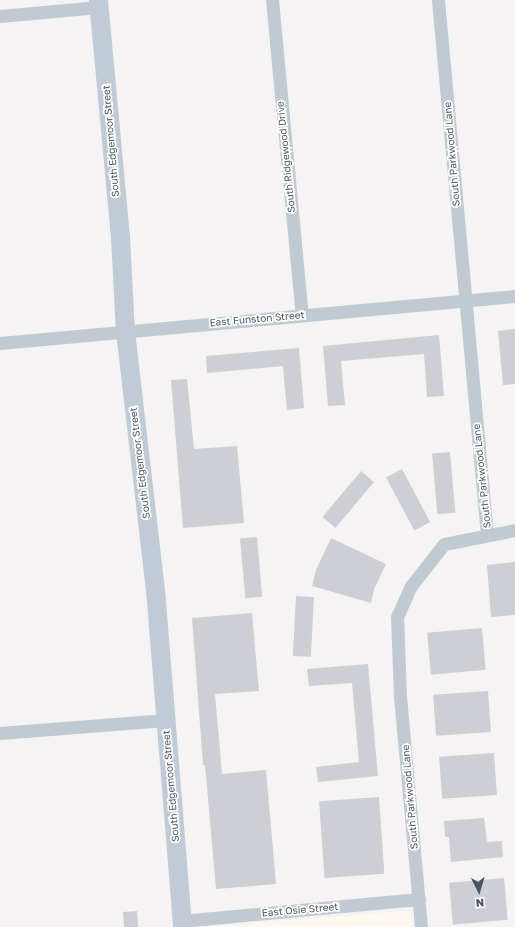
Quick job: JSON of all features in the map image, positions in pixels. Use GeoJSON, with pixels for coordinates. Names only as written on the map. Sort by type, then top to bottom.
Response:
{"type":"FeatureCollection","features":[{"type":"Feature","properties":{"kind":"street","name":"South Ridgewood Drive"},"geometry":{"type":"LineString","coordinates":[[272,0],[302,315]]}},
{"type":"Feature","properties":{"kind":"street","name":"South Parkwood Lane"},"geometry":{"type":"LineString","coordinates":[[421,927],[400,697],[397,617],[411,586],[444,544],[487,535],[438,0]]}},
{"type":"Feature","properties":{"kind":"street"},"geometry":{"type":"LineString","coordinates":[[0,16],[99,4]]}},
{"type":"Feature","properties":{"kind":"street","name":"South Edgemoor Street"},"geometry":{"type":"LineString","coordinates":[[99,4],[120,237],[125,331],[155,589],[182,924]]}},
{"type":"Feature","properties":{"kind":"street","name":"East Funston Street"},"geometry":{"type":"LineString","coordinates":[[0,343],[515,296]]}},
{"type":"Feature","properties":{"kind":"street"},"geometry":{"type":"LineString","coordinates":[[487,535],[515,530]]}},
{"type":"Feature","properties":{"kind":"street"},"geometry":{"type":"LineString","coordinates":[[0,733],[165,720]]}},
{"type":"Feature","properties":{"kind":"street","name":"East Osie Street"},"geometry":{"type":"LineString","coordinates":[[182,924],[419,899]]}},
{"type":"Feature","properties":{"kind":"shaded area"},"geometry":{"type":"Polygon","coordinates":[[[402,911],[409,912],[412,917],[414,927],[206,927],[402,911]]]}},
{"type":"Feature","properties":{"kind":"building"},"geometry":{"type":"Polygon","coordinates":[[[515,329],[515,384],[503,385],[498,331],[515,329]]]}},
{"type":"Feature","properties":{"kind":"building"},"geometry":{"type":"Polygon","coordinates":[[[439,335],[444,396],[427,397],[424,354],[341,361],[345,405],[328,406],[323,346],[439,335]]]}},
{"type":"Feature","properties":{"kind":"building"},"geometry":{"type":"Polygon","coordinates":[[[299,348],[304,408],[287,410],[283,366],[207,373],[206,356],[299,348]]]}},
{"type":"Feature","properties":{"kind":"building"},"geometry":{"type":"Polygon","coordinates":[[[187,379],[194,449],[237,446],[244,523],[183,528],[171,380],[187,379]]]}},
{"type":"Feature","properties":{"kind":"building"},"geometry":{"type":"Polygon","coordinates":[[[450,452],[455,513],[437,514],[432,454],[450,452]]]}},
{"type":"Feature","properties":{"kind":"building"},"geometry":{"type":"Polygon","coordinates":[[[402,469],[430,522],[414,530],[386,477],[402,469]]]}},
{"type":"Feature","properties":{"kind":"building"},"geometry":{"type":"Polygon","coordinates":[[[361,471],[374,482],[335,528],[322,517],[361,471]]]}},
{"type":"Feature","properties":{"kind":"building"},"geometry":{"type":"Polygon","coordinates":[[[257,537],[262,597],[245,598],[240,538],[257,537]]]}},
{"type":"Feature","properties":{"kind":"building"},"geometry":{"type":"Polygon","coordinates":[[[331,538],[386,564],[374,589],[371,603],[312,586],[316,570],[331,538]]]}},
{"type":"Feature","properties":{"kind":"building"},"geometry":{"type":"Polygon","coordinates":[[[515,562],[515,615],[491,617],[487,565],[515,562]]]}},
{"type":"Feature","properties":{"kind":"building"},"geometry":{"type":"Polygon","coordinates":[[[296,596],[314,597],[311,657],[293,656],[296,596]]]}},
{"type":"Feature","properties":{"kind":"building"},"geometry":{"type":"Polygon","coordinates":[[[252,613],[259,691],[215,694],[222,774],[266,770],[276,884],[216,889],[205,765],[203,765],[192,618],[252,613]]]}},
{"type":"Feature","properties":{"kind":"building"},"geometry":{"type":"Polygon","coordinates":[[[482,628],[486,670],[431,675],[427,633],[482,628]]]}},
{"type":"Feature","properties":{"kind":"building"},"geometry":{"type":"Polygon","coordinates":[[[368,664],[378,776],[318,782],[316,767],[359,762],[352,683],[309,686],[307,669],[368,664]]]}},
{"type":"Feature","properties":{"kind":"building"},"geometry":{"type":"Polygon","coordinates":[[[488,691],[491,732],[436,736],[433,695],[488,691]]]}},
{"type":"Feature","properties":{"kind":"building"},"geometry":{"type":"Polygon","coordinates":[[[494,753],[497,795],[442,799],[439,757],[494,753]]]}},
{"type":"Feature","properties":{"kind":"building"},"geometry":{"type":"Polygon","coordinates":[[[379,797],[384,874],[325,878],[319,801],[379,797]]]}},
{"type":"Feature","properties":{"kind":"building"},"geometry":{"type":"Polygon","coordinates":[[[484,818],[487,842],[502,841],[503,857],[451,862],[449,837],[445,837],[444,821],[484,818]]]}},
{"type":"Feature","properties":{"kind":"building"},"geometry":{"type":"Polygon","coordinates":[[[504,878],[508,920],[453,925],[449,883],[504,878]]]}},
{"type":"Feature","properties":{"kind":"building"},"geometry":{"type":"Polygon","coordinates":[[[137,911],[138,927],[124,927],[123,912],[137,911]]]}}]}
